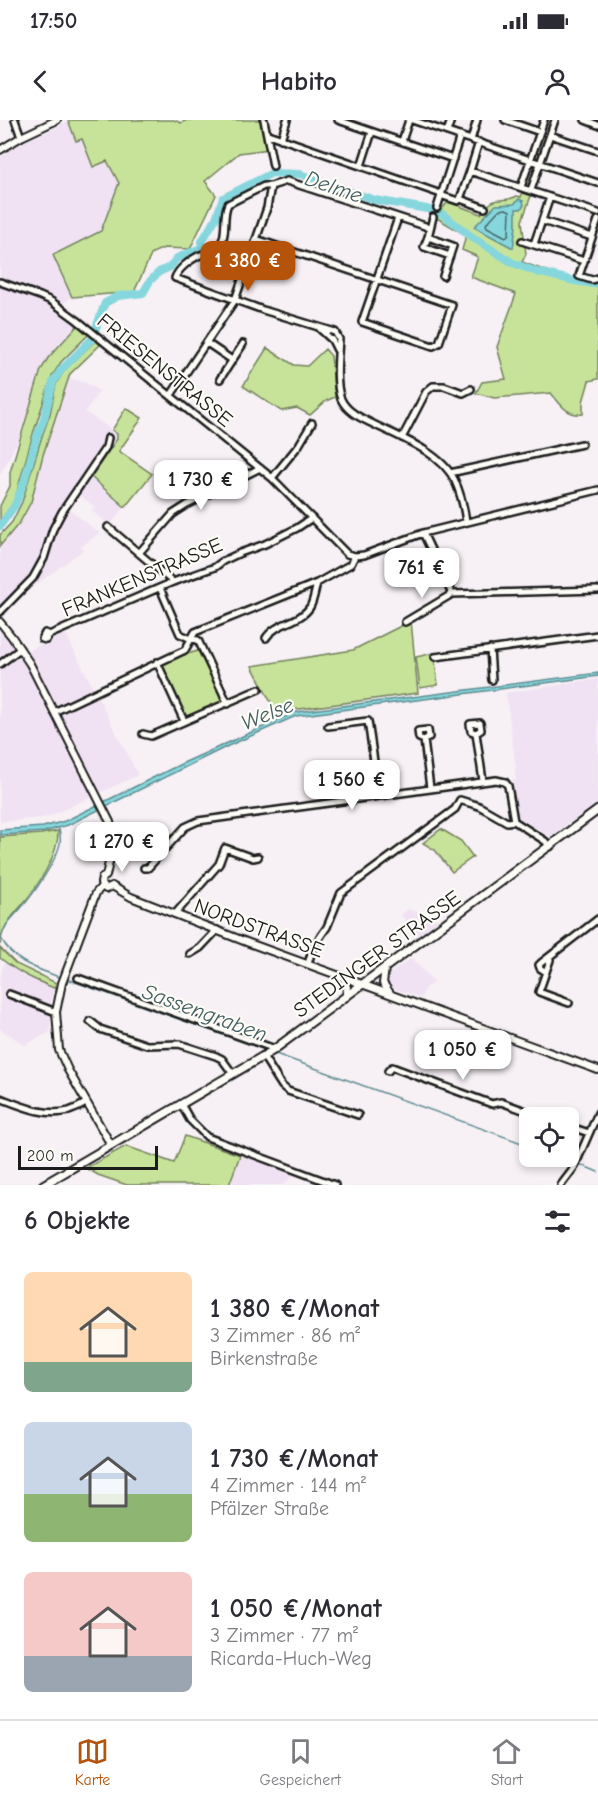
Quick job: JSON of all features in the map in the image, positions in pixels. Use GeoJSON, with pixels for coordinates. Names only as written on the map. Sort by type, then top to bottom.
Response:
{"type":"FeatureCollection","features":[{"type":"Feature","properties":{"kind":"main road","name":"STEDINGER STRASSE"},"geometry":{"type":"LineString","coordinates":[[43,1185],[269,1052],[598,810]]}},
{"type":"Feature","properties":{"kind":"street"},"geometry":{"type":"LineString","coordinates":[[15,120],[21,137]]}},
{"type":"Feature","properties":{"kind":"street"},"geometry":{"type":"LineString","coordinates":[[0,150],[57,120]]}},
{"type":"Feature","properties":{"kind":"street"},"geometry":{"type":"LineString","coordinates":[[264,120],[273,166]]}},
{"type":"Feature","properties":{"kind":"street"},"geometry":{"type":"LineString","coordinates":[[281,139],[287,120]]}},
{"type":"Feature","properties":{"kind":"street"},"geometry":{"type":"LineString","coordinates":[[338,120],[453,159]]}},
{"type":"Feature","properties":{"kind":"street"},"geometry":{"type":"LineString","coordinates":[[402,141],[410,120],[598,183]]}},
{"type":"Feature","properties":{"kind":"street"},"geometry":{"type":"LineString","coordinates":[[447,132],[451,120]]}},
{"type":"Feature","properties":{"kind":"street"},"geometry":{"type":"LineString","coordinates":[[471,140],[477,120]]}},
{"type":"Feature","properties":{"kind":"street"},"geometry":{"type":"LineString","coordinates":[[505,120],[540,132]]}},
{"type":"Feature","properties":{"kind":"street"},"geometry":{"type":"LineString","coordinates":[[521,187],[544,120]]}},
{"type":"Feature","properties":{"kind":"street"},"geometry":{"type":"LineString","coordinates":[[531,190],[555,120]]}},
{"type":"Feature","properties":{"kind":"street"},"geometry":{"type":"LineString","coordinates":[[585,120],[598,125]]}},
{"type":"Feature","properties":{"kind":"street"},"geometry":{"type":"LineString","coordinates":[[361,166],[372,132]]}},
{"type":"Feature","properties":{"kind":"street"},"geometry":{"type":"LineString","coordinates":[[268,134],[443,196],[485,208]]}},
{"type":"Feature","properties":{"kind":"street"},"geometry":{"type":"LineString","coordinates":[[550,135],[598,151]]}},
{"type":"Feature","properties":{"kind":"street"},"geometry":{"type":"LineString","coordinates":[[436,208],[460,136]]}},
{"type":"Feature","properties":{"kind":"street"},"geometry":{"type":"LineString","coordinates":[[460,199],[479,142]]}},
{"type":"Feature","properties":{"kind":"street"},"geometry":{"type":"LineString","coordinates":[[470,171],[598,213]]}},
{"type":"Feature","properties":{"kind":"street"},"geometry":{"type":"LineString","coordinates":[[429,229],[287,181],[264,186],[228,204],[224,216],[223,239],[218,247],[196,257],[177,272],[175,278],[335,332],[338,335],[338,385],[345,406],[357,416],[434,456],[454,480],[466,521]]}},
{"type":"Feature","properties":{"kind":"street"},"geometry":{"type":"LineString","coordinates":[[171,395],[236,300],[267,208],[271,186]]}},
{"type":"Feature","properties":{"kind":"street"},"geometry":{"type":"LineString","coordinates":[[534,244],[550,197]]}},
{"type":"Feature","properties":{"kind":"street"},"geometry":{"type":"LineString","coordinates":[[433,217],[424,247],[450,256]]}},
{"type":"Feature","properties":{"kind":"street"},"geometry":{"type":"LineString","coordinates":[[256,239],[377,280],[452,305],[439,343],[433,346],[362,322],[377,280],[398,218]]}},
{"type":"Feature","properties":{"kind":"street"},"geometry":{"type":"LineString","coordinates":[[598,220],[579,276],[598,278]]}},
{"type":"Feature","properties":{"kind":"street"},"geometry":{"type":"LineString","coordinates":[[543,221],[592,237]]}},
{"type":"Feature","properties":{"kind":"street"},"geometry":{"type":"LineString","coordinates":[[428,237],[453,246],[443,276]]}},
{"type":"Feature","properties":{"kind":"street"},"geometry":{"type":"LineString","coordinates":[[522,241],[584,261]]}},
{"type":"Feature","properties":{"kind":"street","name":"FRIESENSTRASSE"},"geometry":{"type":"LineString","coordinates":[[0,282],[51,301],[99,337],[272,478],[347,554],[355,556]]}},
{"type":"Feature","properties":{"kind":"street"},"geometry":{"type":"LineString","coordinates":[[315,326],[332,340],[338,354]]}},
{"type":"Feature","properties":{"kind":"street"},"geometry":{"type":"LineString","coordinates":[[207,343],[232,360]]}},
{"type":"Feature","properties":{"kind":"street"},"geometry":{"type":"LineString","coordinates":[[220,379],[243,344]]}},
{"type":"Feature","properties":{"kind":"street"},"geometry":{"type":"LineString","coordinates":[[402,438],[426,392],[433,386],[444,386],[463,393],[471,389]]}},
{"type":"Feature","properties":{"kind":"street"},"geometry":{"type":"LineString","coordinates":[[272,478],[299,445],[312,423]]}},
{"type":"Feature","properties":{"kind":"street"},"geometry":{"type":"LineString","coordinates":[[0,612],[33,578],[44,558],[53,529],[62,512],[106,447],[108,438]]}},
{"type":"Feature","properties":{"kind":"street"},"geometry":{"type":"LineString","coordinates":[[450,473],[582,444]]}},
{"type":"Feature","properties":{"kind":"street"},"geometry":{"type":"LineString","coordinates":[[139,553],[172,514],[260,468]]}},
{"type":"Feature","properties":{"kind":"street"},"geometry":{"type":"LineString","coordinates":[[54,712],[185,650],[195,632],[317,583],[351,564],[355,556],[466,521],[598,489]]}},
{"type":"Feature","properties":{"kind":"street","name":"FRANKENSTRASSE"},"geometry":{"type":"LineString","coordinates":[[49,635],[173,582],[215,567],[297,528],[312,518]]}},
{"type":"Feature","properties":{"kind":"street"},"geometry":{"type":"LineString","coordinates":[[108,527],[173,582]]}},
{"type":"Feature","properties":{"kind":"street"},"geometry":{"type":"LineString","coordinates":[[423,533],[452,594]]}},
{"type":"Feature","properties":{"kind":"street"},"geometry":{"type":"LineString","coordinates":[[266,638],[271,631],[303,614],[311,606],[317,583]]}},
{"type":"Feature","properties":{"kind":"street"},"geometry":{"type":"LineString","coordinates":[[160,588],[180,634],[198,640],[228,704]]}},
{"type":"Feature","properties":{"kind":"street"},"geometry":{"type":"LineString","coordinates":[[405,622],[452,594],[598,590]]}},
{"type":"Feature","properties":{"kind":"street"},"geometry":{"type":"LineString","coordinates":[[0,622],[30,664],[110,822],[113,834],[112,850],[106,876],[101,880],[102,886]]}},
{"type":"Feature","properties":{"kind":"street"},"geometry":{"type":"LineString","coordinates":[[435,657],[598,635]]}},
{"type":"Feature","properties":{"kind":"street"},"geometry":{"type":"LineString","coordinates":[[0,664],[20,649]]}},
{"type":"Feature","properties":{"kind":"street"},"geometry":{"type":"LineString","coordinates":[[490,649],[492,680]]}},
{"type":"Feature","properties":{"kind":"street"},"geometry":{"type":"LineString","coordinates":[[157,662],[184,721]]}},
{"type":"Feature","properties":{"kind":"street"},"geometry":{"type":"LineString","coordinates":[[143,734],[151,736],[259,689]]}},
{"type":"Feature","properties":{"kind":"street"},"geometry":{"type":"LineString","coordinates":[[328,726],[369,721],[379,795]]}},
{"type":"Feature","properties":{"kind":"street"},"geometry":{"type":"LineString","coordinates":[[476,733],[483,781]]}},
{"type":"Feature","properties":{"kind":"street"},"geometry":{"type":"LineString","coordinates":[[424,740],[430,788]]}},
{"type":"Feature","properties":{"kind":"street"},"geometry":{"type":"LineString","coordinates":[[144,868],[148,868],[185,827],[198,821],[483,781],[505,782],[508,786],[514,821]]}},
{"type":"Feature","properties":{"kind":"street"},"geometry":{"type":"LineString","coordinates":[[308,964],[313,947],[327,927],[341,893],[455,809],[460,800],[478,806],[507,822],[514,821],[545,841],[550,847]]}},
{"type":"Feature","properties":{"kind":"street"},"geometry":{"type":"LineString","coordinates":[[175,914],[219,864],[225,848],[253,858],[258,857]]}},
{"type":"Feature","properties":{"kind":"street"},"geometry":{"type":"LineString","coordinates":[[102,886],[106,889],[112,886],[111,879],[106,876]]}},
{"type":"Feature","properties":{"kind":"street"},"geometry":{"type":"LineString","coordinates":[[102,886],[96,893],[64,978],[57,998],[56,1012],[59,1050],[111,1145]]}},
{"type":"Feature","properties":{"kind":"street","name":"NORDSTRASSE"},"geometry":{"type":"LineString","coordinates":[[112,886],[131,897],[217,930],[598,1070]]}},
{"type":"Feature","properties":{"kind":"street"},"geometry":{"type":"LineString","coordinates":[[569,1003],[539,992],[546,972],[539,965],[598,919]]}},
{"type":"Feature","properties":{"kind":"street"},"geometry":{"type":"LineString","coordinates":[[190,954],[200,948],[217,930]]}},
{"type":"Feature","properties":{"kind":"street"},"geometry":{"type":"LineString","coordinates":[[385,968],[383,982],[390,994]]}},
{"type":"Feature","properties":{"kind":"street"},"geometry":{"type":"LineString","coordinates":[[344,977],[347,987],[346,997]]}},
{"type":"Feature","properties":{"kind":"street"},"geometry":{"type":"LineString","coordinates":[[78,978],[269,1052],[282,1086],[288,1091],[358,1115]]}},
{"type":"Feature","properties":{"kind":"street"},"geometry":{"type":"LineString","coordinates":[[9,994],[56,1012]]}},
{"type":"Feature","properties":{"kind":"street"},"geometry":{"type":"LineString","coordinates":[[90,1021],[100,1029],[147,1045],[178,1044],[216,1056],[222,1059],[232,1074]]}},
{"type":"Feature","properties":{"kind":"street"},"geometry":{"type":"LineString","coordinates":[[388,1071],[392,1067],[492,1104],[501,1102],[519,1109]]}},
{"type":"Feature","properties":{"kind":"street"},"geometry":{"type":"LineString","coordinates":[[0,1098],[33,1110],[56,1112],[69,1111],[86,1103]]}},
{"type":"Feature","properties":{"kind":"street"},"geometry":{"type":"LineString","coordinates":[[181,1104],[190,1120],[207,1137],[335,1185]]}},
{"type":"Feature","properties":{"kind":"street"},"geometry":{"type":"LineString","coordinates":[[561,1185],[574,1168],[598,1113]]}},
{"type":"Feature","properties":{"kind":"street"},"geometry":{"type":"LineString","coordinates":[[579,1130],[589,1133]]}},
{"type":"Feature","properties":{"kind":"shaded area"},"geometry":{"type":"Polygon","coordinates":[[[67,121],[76,141],[82,138],[93,166],[107,161],[119,183],[101,231],[53,255],[72,297],[63,303],[48,294],[0,278],[0,158],[20,143],[67,121]]]}},
{"type":"Feature","properties":{"kind":"shaded area"},"geometry":{"type":"Polygon","coordinates":[[[0,285],[47,304],[78,325],[48,358],[41,370],[17,442],[0,475],[0,285]]]}},
{"type":"Feature","properties":{"kind":"shaded area"},"geometry":{"type":"Polygon","coordinates":[[[68,378],[86,383],[99,391],[85,412],[117,434],[117,439],[91,477],[125,507],[110,525],[92,511],[95,507],[80,495],[69,509],[99,533],[81,547],[83,550],[29,590],[0,620],[0,546],[14,530],[31,502],[43,455],[68,378]]]}},
{"type":"Feature","properties":{"kind":"shaded area"},"geometry":{"type":"Polygon","coordinates":[[[0,625],[22,654],[65,633],[138,775],[48,817],[0,822],[0,625]]]}},
{"type":"Feature","properties":{"kind":"shaded area"},"geometry":{"type":"Polygon","coordinates":[[[598,679],[598,802],[551,837],[520,819],[517,814],[512,780],[516,780],[516,768],[506,693],[598,679]]]}},
{"type":"Feature","properties":{"kind":"shaded area"},"geometry":{"type":"Polygon","coordinates":[[[408,909],[438,920],[417,936],[401,915],[408,909]]]}},
{"type":"Feature","properties":{"kind":"shaded area"},"geometry":{"type":"Polygon","coordinates":[[[411,958],[434,982],[425,988],[421,998],[393,988],[387,980],[390,974],[411,958]]]}},
{"type":"Feature","properties":{"kind":"shaded area"},"geometry":{"type":"Polygon","coordinates":[[[5,961],[27,978],[54,988],[50,1032],[25,1045],[0,1029],[0,978],[5,961]]]}},
{"type":"Feature","properties":{"kind":"shaded area"},"geometry":{"type":"Polygon","coordinates":[[[185,1136],[295,1174],[283,1185],[196,1185],[185,1136]]]}},
{"type":"Feature","properties":{"kind":"green space"},"geometry":{"type":"Polygon","coordinates":[[[68,120],[174,120],[181,123],[187,120],[262,120],[269,149],[239,153],[205,181],[216,195],[190,249],[164,248],[152,253],[134,292],[72,297],[53,255],[101,231],[119,183],[107,161],[93,167],[82,139],[76,141],[68,120]]]}},
{"type":"Feature","properties":{"kind":"green space"},"geometry":{"type":"Polygon","coordinates":[[[523,191],[532,193],[522,221],[526,254],[522,262],[571,278],[598,279],[598,379],[589,381],[583,402],[583,414],[568,411],[551,393],[494,398],[476,393],[482,382],[506,379],[497,347],[516,294],[471,277],[478,257],[462,250],[466,235],[435,217],[448,202],[481,214],[494,201],[521,197],[523,191]]]}},
{"type":"Feature","properties":{"kind":"green space"},"geometry":{"type":"Polygon","coordinates":[[[78,325],[88,335],[61,362],[52,376],[14,502],[0,521],[0,506],[10,486],[10,472],[41,370],[48,358],[78,325]]]}},
{"type":"Feature","properties":{"kind":"green space"},"geometry":{"type":"Polygon","coordinates":[[[96,340],[100,345],[70,374],[43,455],[31,502],[20,522],[0,546],[0,535],[12,522],[22,502],[50,414],[56,384],[64,371],[96,340]]]}},
{"type":"Feature","properties":{"kind":"green space"},"geometry":{"type":"Polygon","coordinates":[[[267,348],[294,365],[307,366],[325,349],[331,356],[335,397],[326,401],[310,415],[297,408],[281,411],[243,386],[267,348]]]}},
{"type":"Feature","properties":{"kind":"green space"},"geometry":{"type":"Polygon","coordinates":[[[126,408],[142,418],[119,451],[152,474],[125,507],[91,477],[117,439],[117,434],[112,430],[126,408]]]}},
{"type":"Feature","properties":{"kind":"green space"},"geometry":{"type":"Polygon","coordinates":[[[411,621],[418,693],[292,710],[278,716],[252,666],[353,650],[411,621]]]}},
{"type":"Feature","properties":{"kind":"green space"},"geometry":{"type":"Polygon","coordinates":[[[198,651],[225,703],[185,719],[162,665],[177,657],[198,651]]]}},
{"type":"Feature","properties":{"kind":"green space"},"geometry":{"type":"Polygon","coordinates":[[[434,653],[438,685],[420,688],[416,657],[434,653]]]}},
{"type":"Feature","properties":{"kind":"green space"},"geometry":{"type":"Polygon","coordinates":[[[441,829],[461,841],[473,857],[452,872],[435,850],[423,843],[441,829]]]}},
{"type":"Feature","properties":{"kind":"green space"},"geometry":{"type":"Polygon","coordinates":[[[58,831],[55,850],[46,870],[8,923],[0,945],[0,837],[58,831]]]}},
{"type":"Feature","properties":{"kind":"green space"},"geometry":{"type":"Polygon","coordinates":[[[0,948],[16,964],[56,983],[54,988],[26,975],[0,958],[0,948]]]}},
{"type":"Feature","properties":{"kind":"green space"},"geometry":{"type":"Polygon","coordinates":[[[185,1136],[240,1155],[229,1185],[127,1185],[98,1175],[86,1168],[126,1146],[174,1163],[185,1136]]]}},
{"type":"Feature","properties":{"kind":"water"},"geometry":{"type":"Polygon","coordinates":[[[519,199],[524,205],[521,209],[516,209],[513,248],[474,227],[496,205],[514,204],[519,199]]]}},
{"type":"Feature","properties":{"kind":"water"},"geometry":{"type":"Polygon","coordinates":[[[598,673],[598,676],[296,716],[228,746],[68,825],[44,832],[0,835],[0,830],[43,827],[65,821],[181,764],[296,712],[598,673]]]}},
{"type":"Feature","properties":{"kind":"waterway","name":"Delme"},"geometry":{"type":"LineString","coordinates":[[0,526],[15,505],[24,482],[53,382],[61,370],[92,339],[105,303],[118,296],[143,293],[150,281],[159,272],[170,267],[177,258],[201,248],[202,241],[216,218],[223,198],[272,173],[300,174],[375,200],[427,209],[442,214],[475,239],[513,263],[537,272],[575,281],[594,284],[598,282]]}},
{"type":"Feature","properties":{"kind":"waterway","name":"Sassengraben"},"geometry":{"type":"LineString","coordinates":[[59,829],[60,843],[50,867],[32,894],[6,925],[1,938],[6,947],[19,959],[62,978]]}},
{"type":"Feature","properties":{"kind":"waterway","name":"Sassengraben"},"geometry":{"type":"LineString","coordinates":[[67,979],[265,1050]]}},
{"type":"Feature","properties":{"kind":"waterway","name":"Sassengraben"},"geometry":{"type":"LineString","coordinates":[[273,1053],[519,1142]]}},
{"type":"Feature","properties":{"kind":"waterway","name":"Sassengraben"},"geometry":{"type":"LineString","coordinates":[[579,1164],[598,1172]]}},
{"type":"Feature","properties":{"kind":"water label","name":"Welse"},"geometry":{"type":"Point","coordinates":[267,713]}}]}
